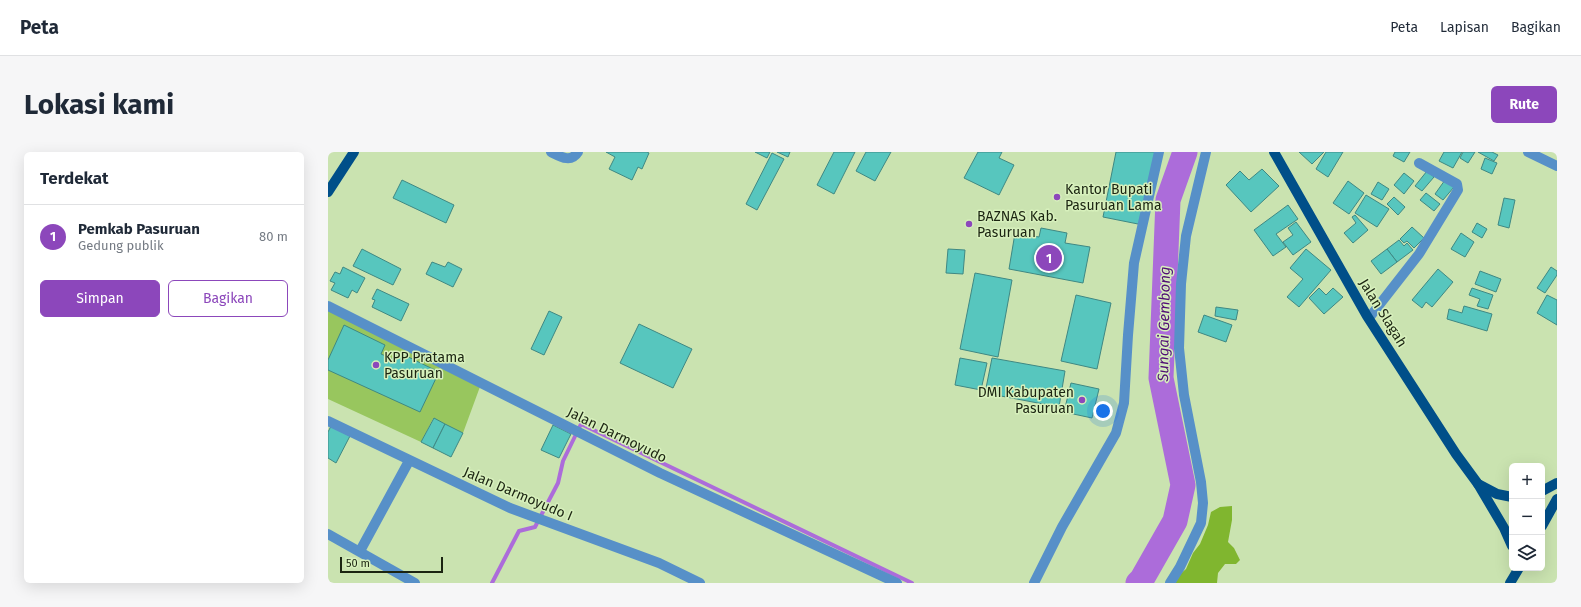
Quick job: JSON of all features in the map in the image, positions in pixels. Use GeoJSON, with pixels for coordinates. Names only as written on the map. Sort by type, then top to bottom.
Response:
{"type":"FeatureCollection","features":[{"type":"Feature","properties":{"kind":"main road"},"geometry":{"type":"LineString","coordinates":[[328,192],[354,152]]}},
{"type":"Feature","properties":{"kind":"main road","name":"Jalan Slagah"},"geometry":{"type":"LineString","coordinates":[[1274,152],[1369,318],[1456,454],[1478,484],[1509,539]]}},
{"type":"Feature","properties":{"kind":"main road"},"geometry":{"type":"LineString","coordinates":[[1545,490],[1557,483]]}},
{"type":"Feature","properties":{"kind":"main road"},"geometry":{"type":"LineString","coordinates":[[1478,484],[1497,494],[1509,496]]}},
{"type":"Feature","properties":{"kind":"main road"},"geometry":{"type":"LineString","coordinates":[[1545,521],[1557,499]]}},
{"type":"Feature","properties":{"kind":"main road"},"geometry":{"type":"LineString","coordinates":[[1510,583],[1517,571]]}},
{"type":"Feature","properties":{"kind":"street"},"geometry":{"type":"LineString","coordinates":[[551,152],[564,158],[568,158],[575,156],[578,152]]}},
{"type":"Feature","properties":{"kind":"street"},"geometry":{"type":"LineString","coordinates":[[1034,583],[1062,527],[1116,433],[1120,420],[1124,403],[1134,263],[1159,152]]}},
{"type":"Feature","properties":{"kind":"street"},"geometry":{"type":"LineString","coordinates":[[1170,583],[1180,567],[1201,522],[1201,482],[1184,395],[1179,348],[1181,284],[1186,236],[1206,152]]}},
{"type":"Feature","properties":{"kind":"street"},"geometry":{"type":"LineString","coordinates":[[1528,152],[1557,166]]}},
{"type":"Feature","properties":{"kind":"street"},"geometry":{"type":"LineString","coordinates":[[1369,318],[1418,254],[1458,190],[1457,184],[1419,163]]}},
{"type":"Feature","properties":{"kind":"street","name":"Jalan Darmoyudo"},"geometry":{"type":"LineString","coordinates":[[328,306],[667,476],[897,583]]}},
{"type":"Feature","properties":{"kind":"street","name":"Jalan Darmoyudo I"},"geometry":{"type":"LineString","coordinates":[[328,421],[510,508],[659,563],[700,583]]}},
{"type":"Feature","properties":{"kind":"street"},"geometry":{"type":"LineString","coordinates":[[360,551],[409,461]]}},
{"type":"Feature","properties":{"kind":"street"},"geometry":{"type":"LineString","coordinates":[[328,534],[415,583]]}},
{"type":"Feature","properties":{"kind":"green space"},"geometry":{"type":"Polygon","coordinates":[[[328,307],[481,384],[463,433],[433,419],[421,442],[328,399],[328,307]]]}},
{"type":"Feature","properties":{"kind":"green space"},"geometry":{"type":"Polygon","coordinates":[[[1232,506],[1232,520],[1228,542],[1234,548],[1240,560],[1236,564],[1225,564],[1218,573],[1217,583],[1170,583],[1186,569],[1193,553],[1200,544],[1208,525],[1211,512],[1220,507],[1232,506]]]}},
{"type":"Feature","properties":{"kind":"building"},"geometry":{"type":"Polygon","coordinates":[[[606,152],[649,153],[642,169],[638,167],[632,180],[609,169],[615,157],[606,152]]]}},
{"type":"Feature","properties":{"kind":"building"},"geometry":{"type":"Polygon","coordinates":[[[755,152],[770,152],[767,158],[755,152]]]}},
{"type":"Feature","properties":{"kind":"building"},"geometry":{"type":"Polygon","coordinates":[[[777,152],[790,152],[788,157],[777,152]]]}},
{"type":"Feature","properties":{"kind":"building"},"geometry":{"type":"Polygon","coordinates":[[[834,152],[855,152],[834,194],[817,185],[834,152]]]}},
{"type":"Feature","properties":{"kind":"building"},"geometry":{"type":"Polygon","coordinates":[[[866,152],[891,152],[875,181],[856,171],[866,152]]]}},
{"type":"Feature","properties":{"kind":"building"},"geometry":{"type":"Polygon","coordinates":[[[978,152],[1002,152],[999,158],[1014,165],[999,195],[964,178],[978,152]]]}},
{"type":"Feature","properties":{"kind":"building"},"geometry":{"type":"Polygon","coordinates":[[[1116,152],[1157,152],[1143,225],[1103,217],[1116,152]]]}},
{"type":"Feature","properties":{"kind":"building"},"geometry":{"type":"Polygon","coordinates":[[[1299,152],[1324,152],[1312,164],[1299,152]]]}},
{"type":"Feature","properties":{"kind":"building"},"geometry":{"type":"Polygon","coordinates":[[[1326,152],[1343,152],[1328,177],[1316,169],[1326,152]]]}},
{"type":"Feature","properties":{"kind":"building"},"geometry":{"type":"Polygon","coordinates":[[[1395,152],[1410,152],[1404,162],[1393,156],[1395,152]]]}},
{"type":"Feature","properties":{"kind":"building"},"geometry":{"type":"Polygon","coordinates":[[[1444,152],[1462,152],[1453,168],[1439,161],[1444,152]]]}},
{"type":"Feature","properties":{"kind":"building"},"geometry":{"type":"Polygon","coordinates":[[[1463,152],[1475,152],[1468,163],[1460,158],[1463,152]]]}},
{"type":"Feature","properties":{"kind":"building"},"geometry":{"type":"Polygon","coordinates":[[[1478,152],[1492,152],[1498,155],[1494,161],[1478,152]]]}},
{"type":"Feature","properties":{"kind":"building"},"geometry":{"type":"Polygon","coordinates":[[[772,153],[784,159],[757,210],[746,204],[772,153]]]}},
{"type":"Feature","properties":{"kind":"building"},"geometry":{"type":"Polygon","coordinates":[[[1485,158],[1497,163],[1492,174],[1481,169],[1485,158]]]}},
{"type":"Feature","properties":{"kind":"building"},"geometry":{"type":"Polygon","coordinates":[[[1262,169],[1279,186],[1251,212],[1226,185],[1240,171],[1249,180],[1262,169]]]}},
{"type":"Feature","properties":{"kind":"building"},"geometry":{"type":"Polygon","coordinates":[[[1427,171],[1434,177],[1422,191],[1415,186],[1427,171]]]}},
{"type":"Feature","properties":{"kind":"building"},"geometry":{"type":"Polygon","coordinates":[[[1404,173],[1414,181],[1404,194],[1394,185],[1404,173]]]}},
{"type":"Feature","properties":{"kind":"building"},"geometry":{"type":"Polygon","coordinates":[[[402,180],[454,205],[446,223],[393,198],[402,180]]]}},
{"type":"Feature","properties":{"kind":"building"},"geometry":{"type":"Polygon","coordinates":[[[1445,180],[1454,187],[1443,200],[1435,194],[1445,180]]]}},
{"type":"Feature","properties":{"kind":"building"},"geometry":{"type":"Polygon","coordinates":[[[1348,181],[1364,193],[1349,214],[1333,203],[1348,181]]]}},
{"type":"Feature","properties":{"kind":"building"},"geometry":{"type":"Polygon","coordinates":[[[1378,182],[1389,189],[1382,200],[1371,194],[1378,182]]]}},
{"type":"Feature","properties":{"kind":"building"},"geometry":{"type":"Polygon","coordinates":[[[1426,193],[1440,204],[1434,211],[1420,200],[1426,193]]]}},
{"type":"Feature","properties":{"kind":"building"},"geometry":{"type":"Polygon","coordinates":[[[1366,195],[1389,209],[1377,227],[1355,213],[1366,195]]]}},
{"type":"Feature","properties":{"kind":"building"},"geometry":{"type":"Polygon","coordinates":[[[1394,197],[1405,207],[1398,215],[1387,204],[1394,197]]]}},
{"type":"Feature","properties":{"kind":"building"},"geometry":{"type":"Polygon","coordinates":[[[1504,198],[1515,200],[1509,228],[1498,225],[1504,198]]]}},
{"type":"Feature","properties":{"kind":"building"},"geometry":{"type":"Polygon","coordinates":[[[1288,205],[1298,219],[1276,234],[1286,247],[1273,256],[1254,230],[1288,205]]]}},
{"type":"Feature","properties":{"kind":"building"},"geometry":{"type":"Polygon","coordinates":[[[1355,215],[1368,230],[1353,243],[1344,233],[1356,223],[1352,217],[1355,215]]]}},
{"type":"Feature","properties":{"kind":"building"},"geometry":{"type":"Polygon","coordinates":[[[1296,222],[1311,242],[1293,255],[1283,242],[1293,235],[1288,228],[1296,222]]]}},
{"type":"Feature","properties":{"kind":"building"},"geometry":{"type":"Polygon","coordinates":[[[1477,223],[1487,229],[1482,238],[1472,232],[1477,223]]]}},
{"type":"Feature","properties":{"kind":"building"},"geometry":{"type":"Polygon","coordinates":[[[1412,227],[1424,238],[1414,248],[1407,241],[1404,243],[1400,239],[1412,227]]]}},
{"type":"Feature","properties":{"kind":"building"},"geometry":{"type":"Polygon","coordinates":[[[1041,228],[1067,233],[1065,243],[1090,247],[1083,283],[1009,269],[1015,233],[1039,237],[1041,228]]]}},
{"type":"Feature","properties":{"kind":"building"},"geometry":{"type":"Polygon","coordinates":[[[1461,233],[1474,242],[1465,257],[1451,249],[1461,233]]]}},
{"type":"Feature","properties":{"kind":"building"},"geometry":{"type":"Polygon","coordinates":[[[1399,240],[1404,246],[1407,243],[1413,250],[1397,262],[1387,249],[1399,240]]]}},
{"type":"Feature","properties":{"kind":"building"},"geometry":{"type":"Polygon","coordinates":[[[362,249],[401,269],[393,285],[353,266],[362,249]]]}},
{"type":"Feature","properties":{"kind":"building"},"geometry":{"type":"Polygon","coordinates":[[[948,249],[965,250],[963,274],[946,273],[948,249]]]}},
{"type":"Feature","properties":{"kind":"building"},"geometry":{"type":"Polygon","coordinates":[[[1306,249],[1331,270],[1299,307],[1287,297],[1303,279],[1290,268],[1306,249]]]}},
{"type":"Feature","properties":{"kind":"building"},"geometry":{"type":"Polygon","coordinates":[[[1387,249],[1397,262],[1381,274],[1371,261],[1387,249]]]}},
{"type":"Feature","properties":{"kind":"building"},"geometry":{"type":"Polygon","coordinates":[[[432,262],[445,267],[448,262],[462,269],[453,287],[426,274],[432,262]]]}},
{"type":"Feature","properties":{"kind":"building"},"geometry":{"type":"Polygon","coordinates":[[[343,267],[365,278],[357,293],[352,290],[348,298],[331,290],[335,283],[330,281],[335,272],[340,274],[343,267]]]}},
{"type":"Feature","properties":{"kind":"building"},"geometry":{"type":"Polygon","coordinates":[[[1551,267],[1557,271],[1557,275],[1545,293],[1537,288],[1551,267]]]}},
{"type":"Feature","properties":{"kind":"building"},"geometry":{"type":"Polygon","coordinates":[[[1438,269],[1453,282],[1432,307],[1426,302],[1422,308],[1412,300],[1438,269]]]}},
{"type":"Feature","properties":{"kind":"building"},"geometry":{"type":"Polygon","coordinates":[[[1480,271],[1501,279],[1496,292],[1475,284],[1480,271]]]}},
{"type":"Feature","properties":{"kind":"building"},"geometry":{"type":"Polygon","coordinates":[[[975,273],[1012,280],[998,357],[960,349],[975,273]]]}},
{"type":"Feature","properties":{"kind":"building"},"geometry":{"type":"Polygon","coordinates":[[[1319,288],[1326,295],[1333,288],[1343,297],[1324,314],[1309,298],[1319,288]]]}},
{"type":"Feature","properties":{"kind":"building"},"geometry":{"type":"Polygon","coordinates":[[[1472,288],[1493,295],[1488,309],[1477,306],[1480,299],[1469,295],[1472,288]]]}},
{"type":"Feature","properties":{"kind":"building"},"geometry":{"type":"Polygon","coordinates":[[[377,289],[409,304],[401,321],[372,307],[375,300],[372,299],[377,289]]]}},
{"type":"Feature","properties":{"kind":"building"},"geometry":{"type":"Polygon","coordinates":[[[1076,295],[1111,303],[1097,369],[1061,361],[1076,295]]]}},
{"type":"Feature","properties":{"kind":"building"},"geometry":{"type":"Polygon","coordinates":[[[1547,295],[1557,300],[1557,325],[1537,313],[1547,295]]]}},
{"type":"Feature","properties":{"kind":"building"},"geometry":{"type":"Polygon","coordinates":[[[1464,306],[1492,314],[1487,331],[1447,319],[1449,309],[1462,313],[1464,306]]]}},
{"type":"Feature","properties":{"kind":"building"},"geometry":{"type":"Polygon","coordinates":[[[1216,307],[1238,310],[1236,320],[1215,316],[1216,307]]]}},
{"type":"Feature","properties":{"kind":"building"},"geometry":{"type":"Polygon","coordinates":[[[549,311],[562,317],[544,355],[531,349],[549,311]]]}},
{"type":"Feature","properties":{"kind":"building"},"geometry":{"type":"Polygon","coordinates":[[[1204,315],[1232,325],[1226,342],[1198,332],[1204,315]]]}},
{"type":"Feature","properties":{"kind":"building"},"geometry":{"type":"Polygon","coordinates":[[[639,324],[692,349],[673,388],[620,363],[639,324]]]}},
{"type":"Feature","properties":{"kind":"building","name":"KPP Pratama Pasuruan"},"geometry":{"type":"Polygon","coordinates":[[[344,325],[385,345],[381,354],[395,360],[398,352],[439,372],[420,412],[328,370],[328,360],[344,325]]]}},
{"type":"Feature","properties":{"kind":"building"},"geometry":{"type":"Polygon","coordinates":[[[960,358],[987,363],[981,390],[955,385],[960,358]]]}},
{"type":"Feature","properties":{"kind":"building"},"geometry":{"type":"Polygon","coordinates":[[[992,358],[1065,371],[1059,407],[985,393],[992,358]]]}},
{"type":"Feature","properties":{"kind":"building","name":"DMI Kabupaten Pasuruan"},"geometry":{"type":"Polygon","coordinates":[[[1071,383],[1099,389],[1092,418],[1064,412],[1071,383]]]}},
{"type":"Feature","properties":{"kind":"building"},"geometry":{"type":"Polygon","coordinates":[[[434,418],[445,424],[433,448],[421,442],[434,418]]]}},
{"type":"Feature","properties":{"kind":"building"},"geometry":{"type":"Polygon","coordinates":[[[445,424],[463,433],[451,457],[433,448],[445,424]]]}},
{"type":"Feature","properties":{"kind":"building"},"geometry":{"type":"Polygon","coordinates":[[[553,425],[571,434],[559,458],[541,450],[553,425]]]}},
{"type":"Feature","properties":{"kind":"building"},"geometry":{"type":"Polygon","coordinates":[[[331,426],[350,436],[336,463],[328,458],[328,432],[331,426]]]}},
{"type":"Feature","properties":{"kind":"waterway","name":"Sungai Gembong"},"geometry":{"type":"LineString","coordinates":[[1138,583],[1142,579],[1175,521],[1183,485],[1161,378],[1168,200],[1185,152]]}},
{"type":"Feature","properties":{"kind":"waterway"},"geometry":{"type":"LineString","coordinates":[[492,583],[519,531],[535,527],[558,483],[563,461],[581,424],[912,583]]}},
{"type":"Feature","properties":{"kind":"place","name":"Kantor Bupati Pasuruan Lama"},"geometry":{"type":"Point","coordinates":[1057,197]}},
{"type":"Feature","properties":{"kind":"place","name":"BAZNAS Kab. Pasuruan"},"geometry":{"type":"Point","coordinates":[969,224]}},
{"type":"Feature","properties":{"kind":"place","name":"Pemkab Pasuruan"},"geometry":{"type":"Point","coordinates":[1049,258]}},
{"type":"Feature","properties":{"kind":"place","name":"KPP Pratama Pasuruan"},"geometry":{"type":"Point","coordinates":[376,365]}},
{"type":"Feature","properties":{"kind":"place","name":"DMI Kabupaten Pasuruan"},"geometry":{"type":"Point","coordinates":[1082,400]}}]}
